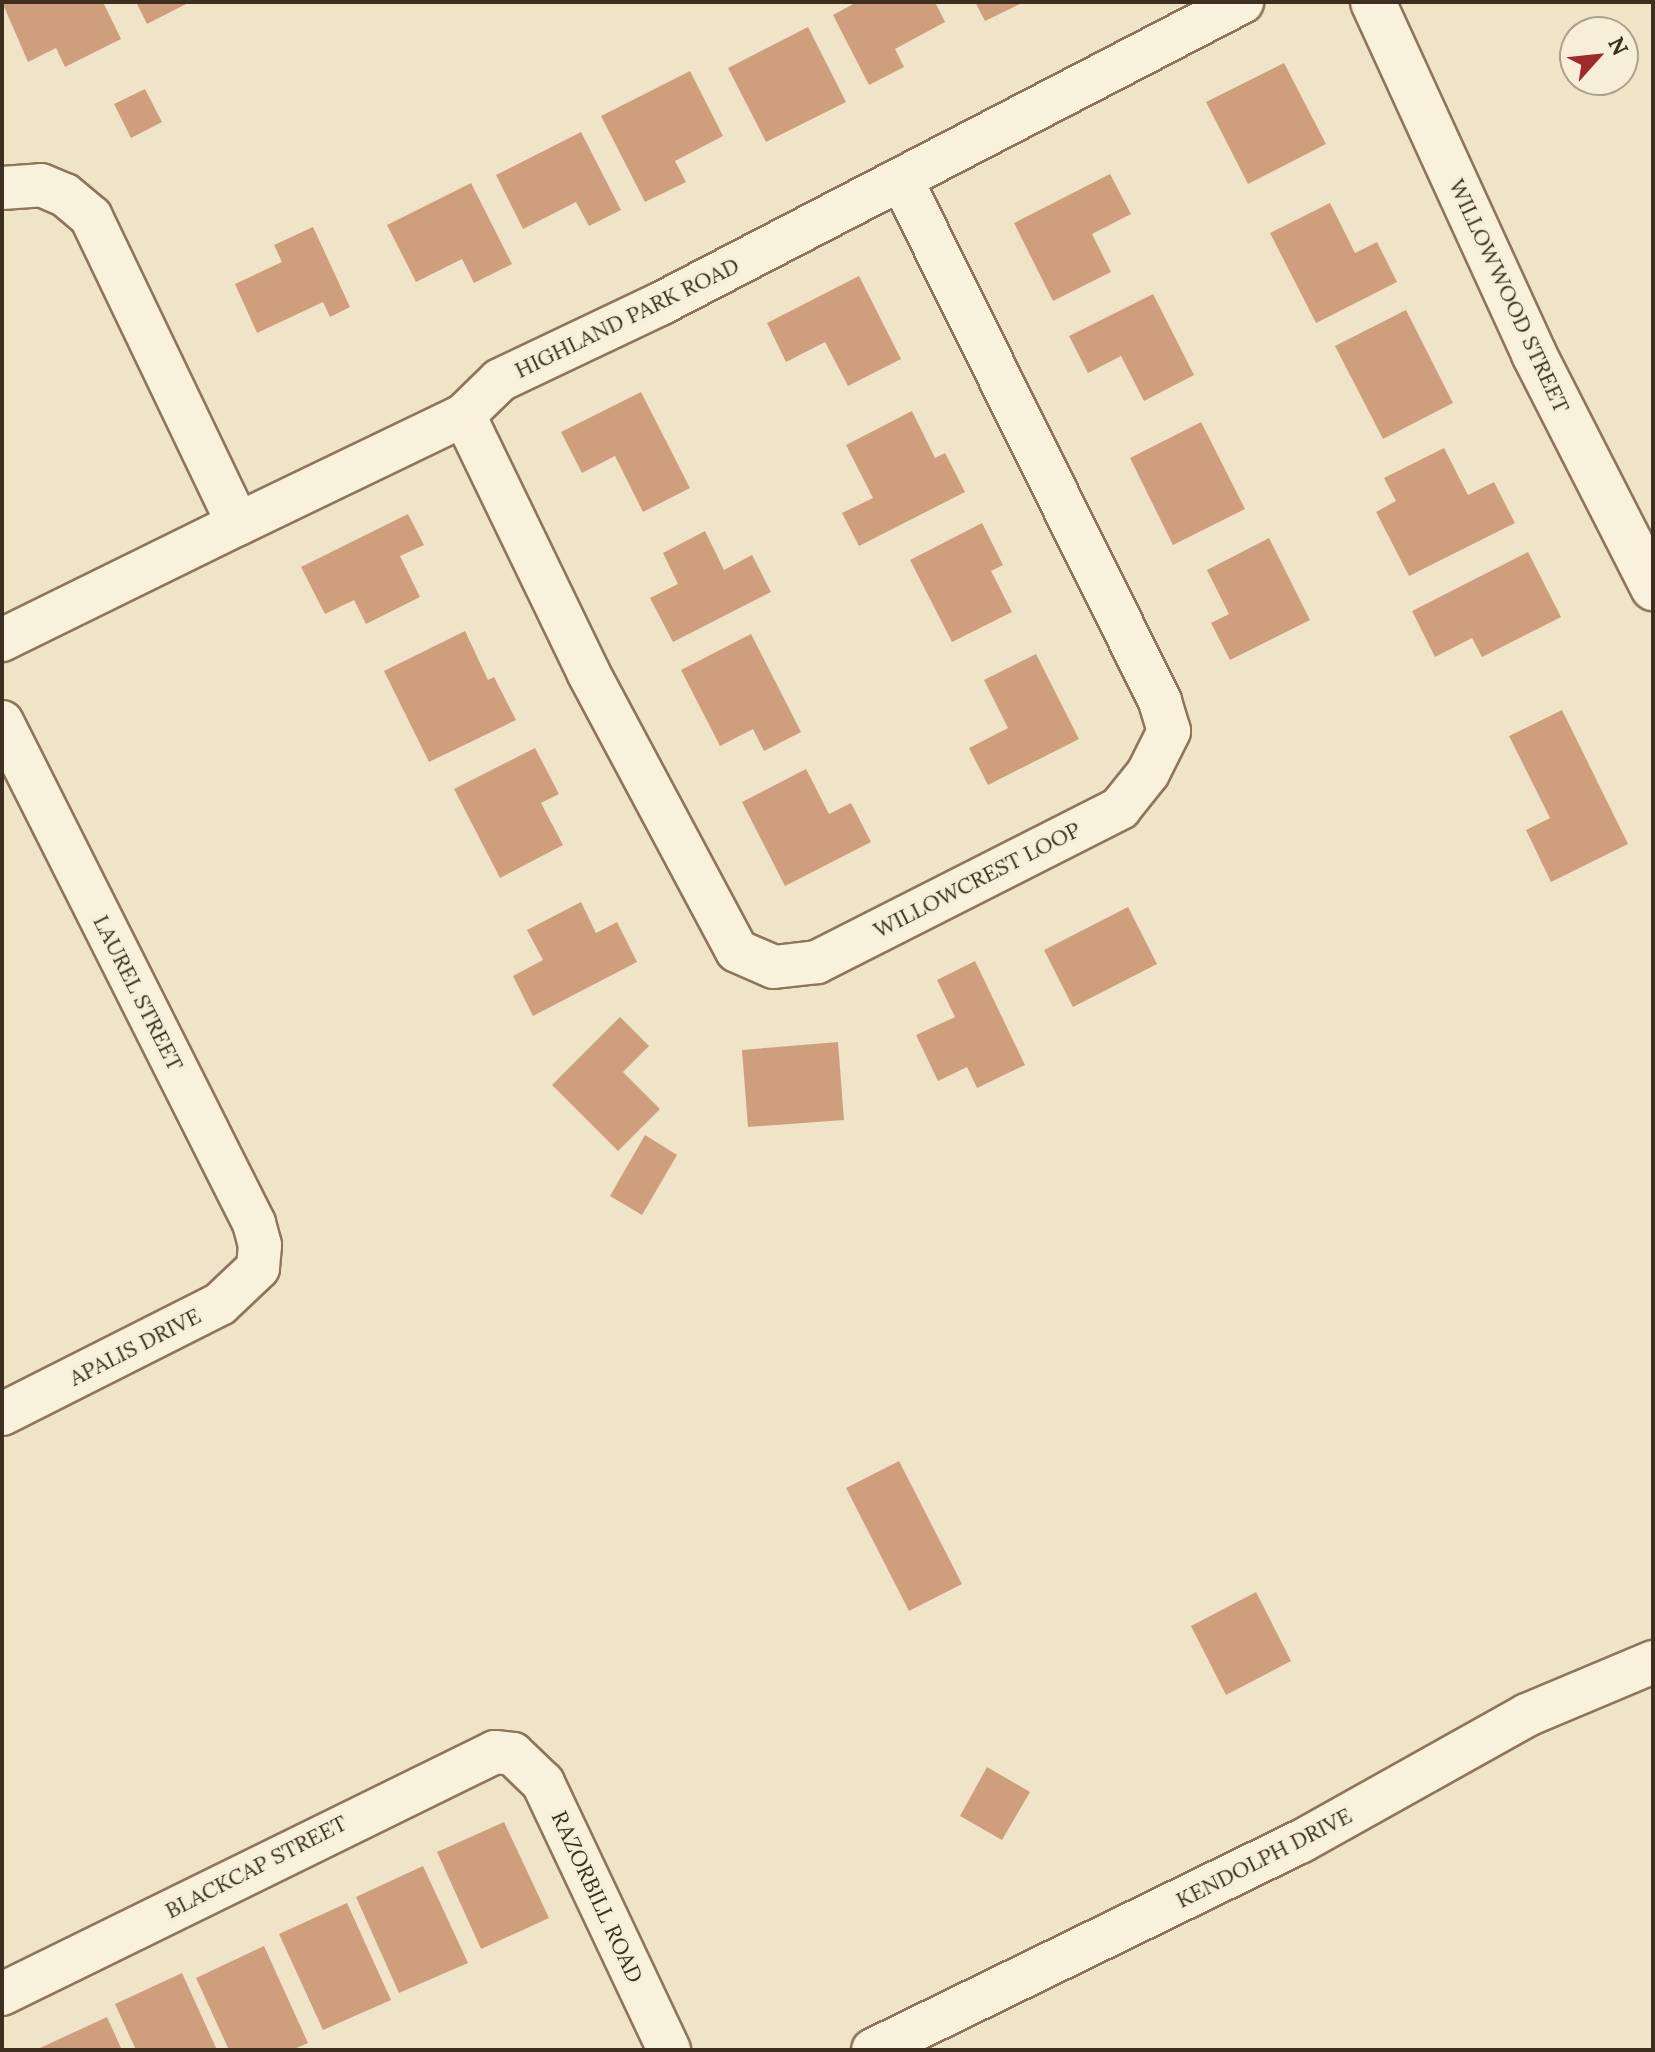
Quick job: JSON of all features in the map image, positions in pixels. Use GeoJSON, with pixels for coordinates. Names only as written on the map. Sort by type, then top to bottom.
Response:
{"type":"FeatureCollection","features":[{"type":"Feature","properties":{"kind":"street","name":"HIGHLAND PARK ROAD"},"geometry":{"type":"LineString","coordinates":[[2,640],[464,415],[500,380],[902,181],[1242,2]]}},
{"type":"Feature","properties":{"kind":"street","name":"WILLOWWOOD STREET"},"geometry":{"type":"LineString","coordinates":[[1373,2],[1534,354],[1653,588]]}},
{"type":"Feature","properties":{"kind":"street","name":"WILLOWCREST LOOP"},"geometry":{"type":"LineString","coordinates":[[464,415],[588,672],[737,951],[774,967],[817,962],[1120,808],[1148,773],[1169,731],[1160,701],[902,181]]}},
{"type":"Feature","properties":{"kind":"street"},"geometry":{"type":"LineString","coordinates":[[2,188],[41,185],[65,195],[91,217],[238,524]]}},
{"type":"Feature","properties":{"kind":"street","name":"LAUREL STREET"},"geometry":{"type":"LineString","coordinates":[[2,722],[254,1223],[258,1268]]}},
{"type":"Feature","properties":{"kind":"street","name":"APALIS DRIVE"},"geometry":{"type":"LineString","coordinates":[[2,1414],[220,1304],[258,1268]]}},
{"type":"Feature","properties":{"kind":"street","name":"KENDOLPH DRIVE"},"geometry":{"type":"LineString","coordinates":[[873,2050],[1300,1842],[1527,1715],[1653,1662]]}},
{"type":"Feature","properties":{"kind":"street","name":"BLACKCAP STREET"},"geometry":{"type":"LineString","coordinates":[[2,1994],[473,1758],[495,1752],[513,1754]]}},
{"type":"Feature","properties":{"kind":"street","name":"RAZORBILL ROAD"},"geometry":{"type":"LineString","coordinates":[[513,1754],[543,1783],[669,2050]]}},
{"type":"Feature","properties":{"kind":"building"},"geometry":{"type":"Polygon","coordinates":[[[2,2],[103,2],[121,39],[65,67],[56,48],[28,62],[2,2]]]}},
{"type":"Feature","properties":{"kind":"building"},"geometry":{"type":"Polygon","coordinates":[[[136,2],[190,2],[147,24],[136,2]]]}},
{"type":"Feature","properties":{"kind":"building"},"geometry":{"type":"Polygon","coordinates":[[[857,2],[935,2],[945,22],[895,49],[904,67],[869,85],[833,15],[857,2]]]}},
{"type":"Feature","properties":{"kind":"building"},"geometry":{"type":"Polygon","coordinates":[[[975,2],[1024,2],[985,21],[975,2]]]}},
{"type":"Feature","properties":{"kind":"building"},"geometry":{"type":"Polygon","coordinates":[[[808,27],[846,102],[766,142],[728,68],[808,27]]]}},
{"type":"Feature","properties":{"kind":"building"},"geometry":{"type":"Polygon","coordinates":[[[1284,63],[1326,144],[1248,184],[1206,102],[1284,63]]]}},
{"type":"Feature","properties":{"kind":"building"},"geometry":{"type":"Polygon","coordinates":[[[690,71],[723,136],[675,161],[686,182],[645,202],[601,116],[690,71]]]}},
{"type":"Feature","properties":{"kind":"building"},"geometry":{"type":"Polygon","coordinates":[[[145,89],[162,122],[131,138],[114,104],[145,89]]]}},
{"type":"Feature","properties":{"kind":"building"},"geometry":{"type":"Polygon","coordinates":[[[581,132],[621,210],[589,226],[576,202],[523,229],[496,175],[581,132]]]}},
{"type":"Feature","properties":{"kind":"building"},"geometry":{"type":"Polygon","coordinates":[[[1110,174],[1131,214],[1092,234],[1111,272],[1053,301],[1014,223],[1110,174]]]}},
{"type":"Feature","properties":{"kind":"building"},"geometry":{"type":"Polygon","coordinates":[[[471,183],[512,264],[474,283],[462,259],[416,282],[387,225],[471,183]]]}},
{"type":"Feature","properties":{"kind":"building"},"geometry":{"type":"Polygon","coordinates":[[[1330,203],[1355,253],[1377,242],[1397,282],[1316,323],[1270,233],[1330,203]]]}},
{"type":"Feature","properties":{"kind":"building"},"geometry":{"type":"Polygon","coordinates":[[[313,227],[350,307],[330,317],[323,302],[257,333],[235,284],[282,262],[274,245],[313,227]]]}},
{"type":"Feature","properties":{"kind":"building"},"geometry":{"type":"Polygon","coordinates":[[[859,276],[901,359],[848,386],[825,342],[786,362],[767,323],[859,276]]]}},
{"type":"Feature","properties":{"kind":"building"},"geometry":{"type":"Polygon","coordinates":[[[1153,294],[1194,375],[1144,401],[1121,356],[1088,373],[1069,336],[1153,294]]]}},
{"type":"Feature","properties":{"kind":"building"},"geometry":{"type":"Polygon","coordinates":[[[1406,310],[1453,403],[1383,439],[1335,346],[1406,310]]]}},
{"type":"Feature","properties":{"kind":"building"},"geometry":{"type":"Polygon","coordinates":[[[641,392],[690,488],[643,512],[615,456],[582,473],[561,432],[641,392]]]}},
{"type":"Feature","properties":{"kind":"building"},"geometry":{"type":"Polygon","coordinates":[[[912,411],[935,458],[945,453],[965,492],[859,546],[842,513],[873,498],[846,445],[912,411]]]}},
{"type":"Feature","properties":{"kind":"building"},"geometry":{"type":"Polygon","coordinates":[[[1201,422],[1245,509],[1173,545],[1130,458],[1201,422]]]}},
{"type":"Feature","properties":{"kind":"building"},"geometry":{"type":"Polygon","coordinates":[[[1444,448],[1468,495],[1494,482],[1515,523],[1409,576],[1376,512],[1396,501],[1384,478],[1444,448]]]}},
{"type":"Feature","properties":{"kind":"building"},"geometry":{"type":"Polygon","coordinates":[[[408,514],[424,545],[400,556],[420,597],[366,624],[354,600],[325,614],[301,567],[408,514]]]}},
{"type":"Feature","properties":{"kind":"building"},"geometry":{"type":"Polygon","coordinates":[[[982,523],[1003,565],[991,571],[1012,612],[952,642],[910,560],[982,523]]]}},
{"type":"Feature","properties":{"kind":"building"},"geometry":{"type":"Polygon","coordinates":[[[705,531],[724,570],[752,555],[771,592],[673,642],[650,598],[678,584],[663,553],[705,531]]]}},
{"type":"Feature","properties":{"kind":"building"},"geometry":{"type":"Polygon","coordinates":[[[1269,538],[1310,620],[1230,660],[1211,623],[1229,614],[1207,570],[1269,538]]]}},
{"type":"Feature","properties":{"kind":"building"},"geometry":{"type":"Polygon","coordinates":[[[1528,552],[1561,617],[1482,657],[1472,638],[1435,657],[1412,611],[1528,552]]]}},
{"type":"Feature","properties":{"kind":"building"},"geometry":{"type":"Polygon","coordinates":[[[465,631],[488,680],[494,677],[516,720],[429,762],[384,671],[465,631]]]}},
{"type":"Feature","properties":{"kind":"building"},"geometry":{"type":"Polygon","coordinates":[[[751,634],[801,732],[764,751],[753,729],[720,746],[681,670],[751,634]]]}},
{"type":"Feature","properties":{"kind":"building"},"geometry":{"type":"Polygon","coordinates":[[[1036,654],[1079,739],[988,785],[969,748],[1008,728],[984,680],[1036,654]]]}},
{"type":"Feature","properties":{"kind":"building"},"geometry":{"type":"Polygon","coordinates":[[[1562,710],[1628,844],[1551,882],[1526,830],[1550,818],[1509,736],[1562,710]]]}},
{"type":"Feature","properties":{"kind":"building"},"geometry":{"type":"Polygon","coordinates":[[[535,748],[559,794],[541,803],[563,845],[500,878],[454,789],[535,748]]]}},
{"type":"Feature","properties":{"kind":"building"},"geometry":{"type":"Polygon","coordinates":[[[806,769],[829,814],[851,803],[871,842],[785,886],[742,802],[806,769]]]}},
{"type":"Feature","properties":{"kind":"building"},"geometry":{"type":"Polygon","coordinates":[[[581,902],[596,933],[617,922],[637,962],[533,1016],[513,976],[543,960],[527,930],[581,902]]]}},
{"type":"Feature","properties":{"kind":"building"},"geometry":{"type":"Polygon","coordinates":[[[1128,907],[1157,964],[1073,1007],[1044,950],[1128,907]]]}},
{"type":"Feature","properties":{"kind":"building"},"geometry":{"type":"Polygon","coordinates":[[[975,961],[1025,1065],[977,1088],[967,1067],[938,1081],[916,1035],[955,1017],[937,980],[975,961]]]}},
{"type":"Feature","properties":{"kind":"building"},"geometry":{"type":"Polygon","coordinates":[[[620,1017],[649,1046],[623,1072],[660,1109],[618,1151],[552,1085],[620,1017]]]}},
{"type":"Feature","properties":{"kind":"building"},"geometry":{"type":"Polygon","coordinates":[[[838,1042],[844,1120],[748,1127],[742,1050],[838,1042]]]}},
{"type":"Feature","properties":{"kind":"building"},"geometry":{"type":"Polygon","coordinates":[[[645,1135],[677,1155],[642,1215],[610,1196],[645,1135]]]}},
{"type":"Feature","properties":{"kind":"building"},"geometry":{"type":"Polygon","coordinates":[[[899,1461],[962,1584],[909,1611],[846,1488],[899,1461]]]}},
{"type":"Feature","properties":{"kind":"building"},"geometry":{"type":"Polygon","coordinates":[[[1256,1592],[1291,1661],[1226,1695],[1191,1626],[1256,1592]]]}},
{"type":"Feature","properties":{"kind":"building"},"geometry":{"type":"Polygon","coordinates":[[[987,1767],[1030,1792],[1002,1840],[960,1816],[987,1767]]]}},
{"type":"Feature","properties":{"kind":"building"},"geometry":{"type":"Polygon","coordinates":[[[504,1822],[549,1918],[481,1949],[437,1852],[504,1822]]]}},
{"type":"Feature","properties":{"kind":"building"},"geometry":{"type":"Polygon","coordinates":[[[423,1866],[468,1963],[399,1993],[356,1897],[423,1866]]]}},
{"type":"Feature","properties":{"kind":"building"},"geometry":{"type":"Polygon","coordinates":[[[347,1903],[391,2000],[323,2030],[279,1934],[347,1903]]]}},
{"type":"Feature","properties":{"kind":"building"},"geometry":{"type":"Polygon","coordinates":[[[264,1946],[308,2043],[292,2050],[229,2050],[196,1978],[264,1946]]]}},
{"type":"Feature","properties":{"kind":"building"},"geometry":{"type":"Polygon","coordinates":[[[182,1973],[217,2050],[136,2050],[115,2004],[182,1973]]]}},
{"type":"Feature","properties":{"kind":"building"},"geometry":{"type":"Polygon","coordinates":[[[107,2017],[122,2050],[40,2048],[107,2017]]]}}]}
